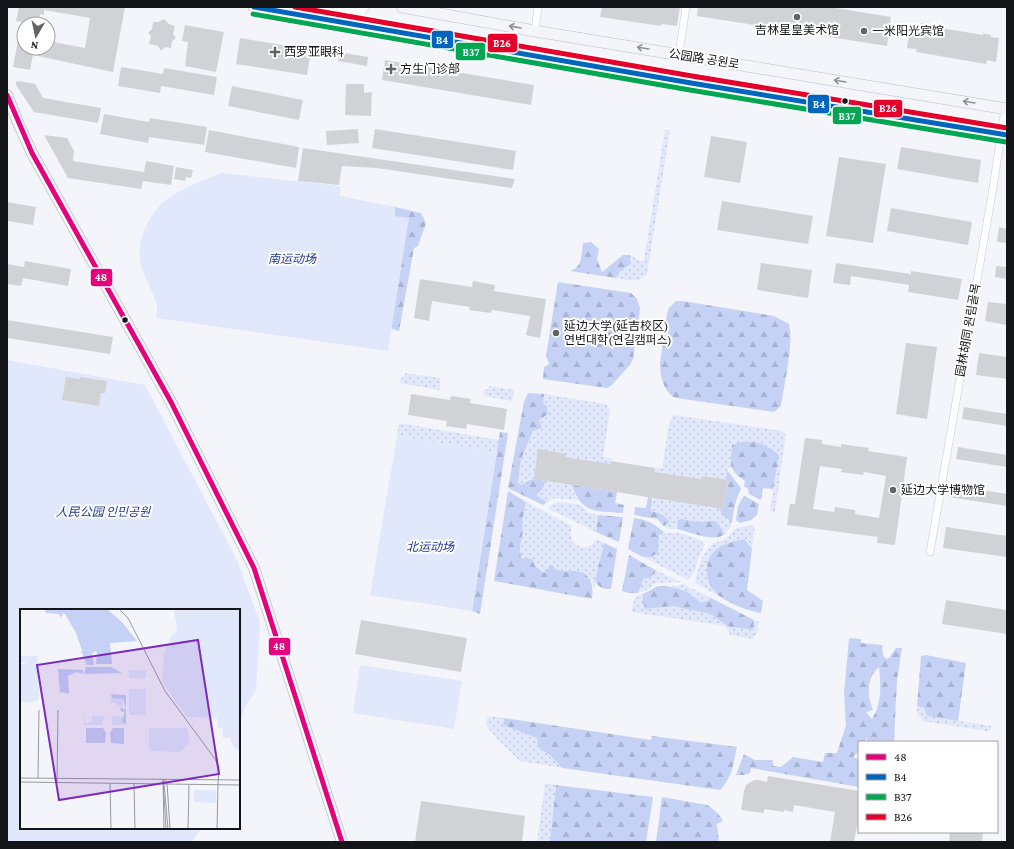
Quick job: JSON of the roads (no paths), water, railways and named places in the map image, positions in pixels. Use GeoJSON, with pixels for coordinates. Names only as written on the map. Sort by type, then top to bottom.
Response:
{"type":"FeatureCollection","features":[{"type":"Feature","properties":{"kind":"main road"},"geometry":{"type":"LineString","coordinates":[[254,7],[691,83],[1004,135]]}},
{"type":"Feature","properties":{"kind":"main road"},"geometry":{"type":"LineString","coordinates":[[346,7],[350,23]]}},
{"type":"Feature","properties":{"kind":"main road"},"geometry":{"type":"LineString","coordinates":[[350,23],[356,7]]}},
{"type":"Feature","properties":{"kind":"main road","name":"公园路 공원로"},"geometry":{"type":"LineString","coordinates":[[402,7],[535,31],[1006,109]]}},
{"type":"Feature","properties":{"kind":"main road"},"geometry":{"type":"LineString","coordinates":[[7,95],[32,153],[171,402],[254,568],[342,842]]}},
{"type":"Feature","properties":{"kind":"street"},"geometry":{"type":"LineString","coordinates":[[338,7],[350,23],[364,7]]}},
{"type":"Feature","properties":{"kind":"street"},"geometry":{"type":"LineString","coordinates":[[535,31],[538,7]]}},
{"type":"Feature","properties":{"kind":"street"},"geometry":{"type":"LineString","coordinates":[[679,54],[686,7]]}},
{"type":"Feature","properties":{"kind":"street","name":"园林胡同 원림골목"},"geometry":{"type":"LineString","coordinates":[[930,552],[1004,135],[1006,109]]}},
{"type":"Feature","properties":{"kind":"place","name":"吉林星皇美术馆"},"geometry":{"type":"Point","coordinates":[797,17]}},
{"type":"Feature","properties":{"kind":"place","name":"一米阳光宾馆"},"geometry":{"type":"Point","coordinates":[864,31]}},
{"type":"Feature","properties":{"kind":"place","name":"西罗亚眼科"},"geometry":{"type":"Point","coordinates":[275,52]}},
{"type":"Feature","properties":{"kind":"place","name":"方生门诊部"},"geometry":{"type":"Point","coordinates":[391,69]}},
{"type":"Feature","properties":{"kind":"place","name":"延边大学(延吉校区) 연변대학(연길캠퍼스)"},"geometry":{"type":"Point","coordinates":[556,333]}},
{"type":"Feature","properties":{"kind":"place","name":"延边大学博物馆"},"geometry":{"type":"Point","coordinates":[893,490]}},
{"type":"Feature","properties":{"kind":"park label","name":"南运动场"},"geometry":{"type":"Point","coordinates":[292,259]}},
{"type":"Feature","properties":{"kind":"park label","name":"人民公园 인민공원"},"geometry":{"type":"Point","coordinates":[103,512]}},
{"type":"Feature","properties":{"kind":"park label","name":"北运动场"},"geometry":{"type":"Point","coordinates":[430,547]}}]}
